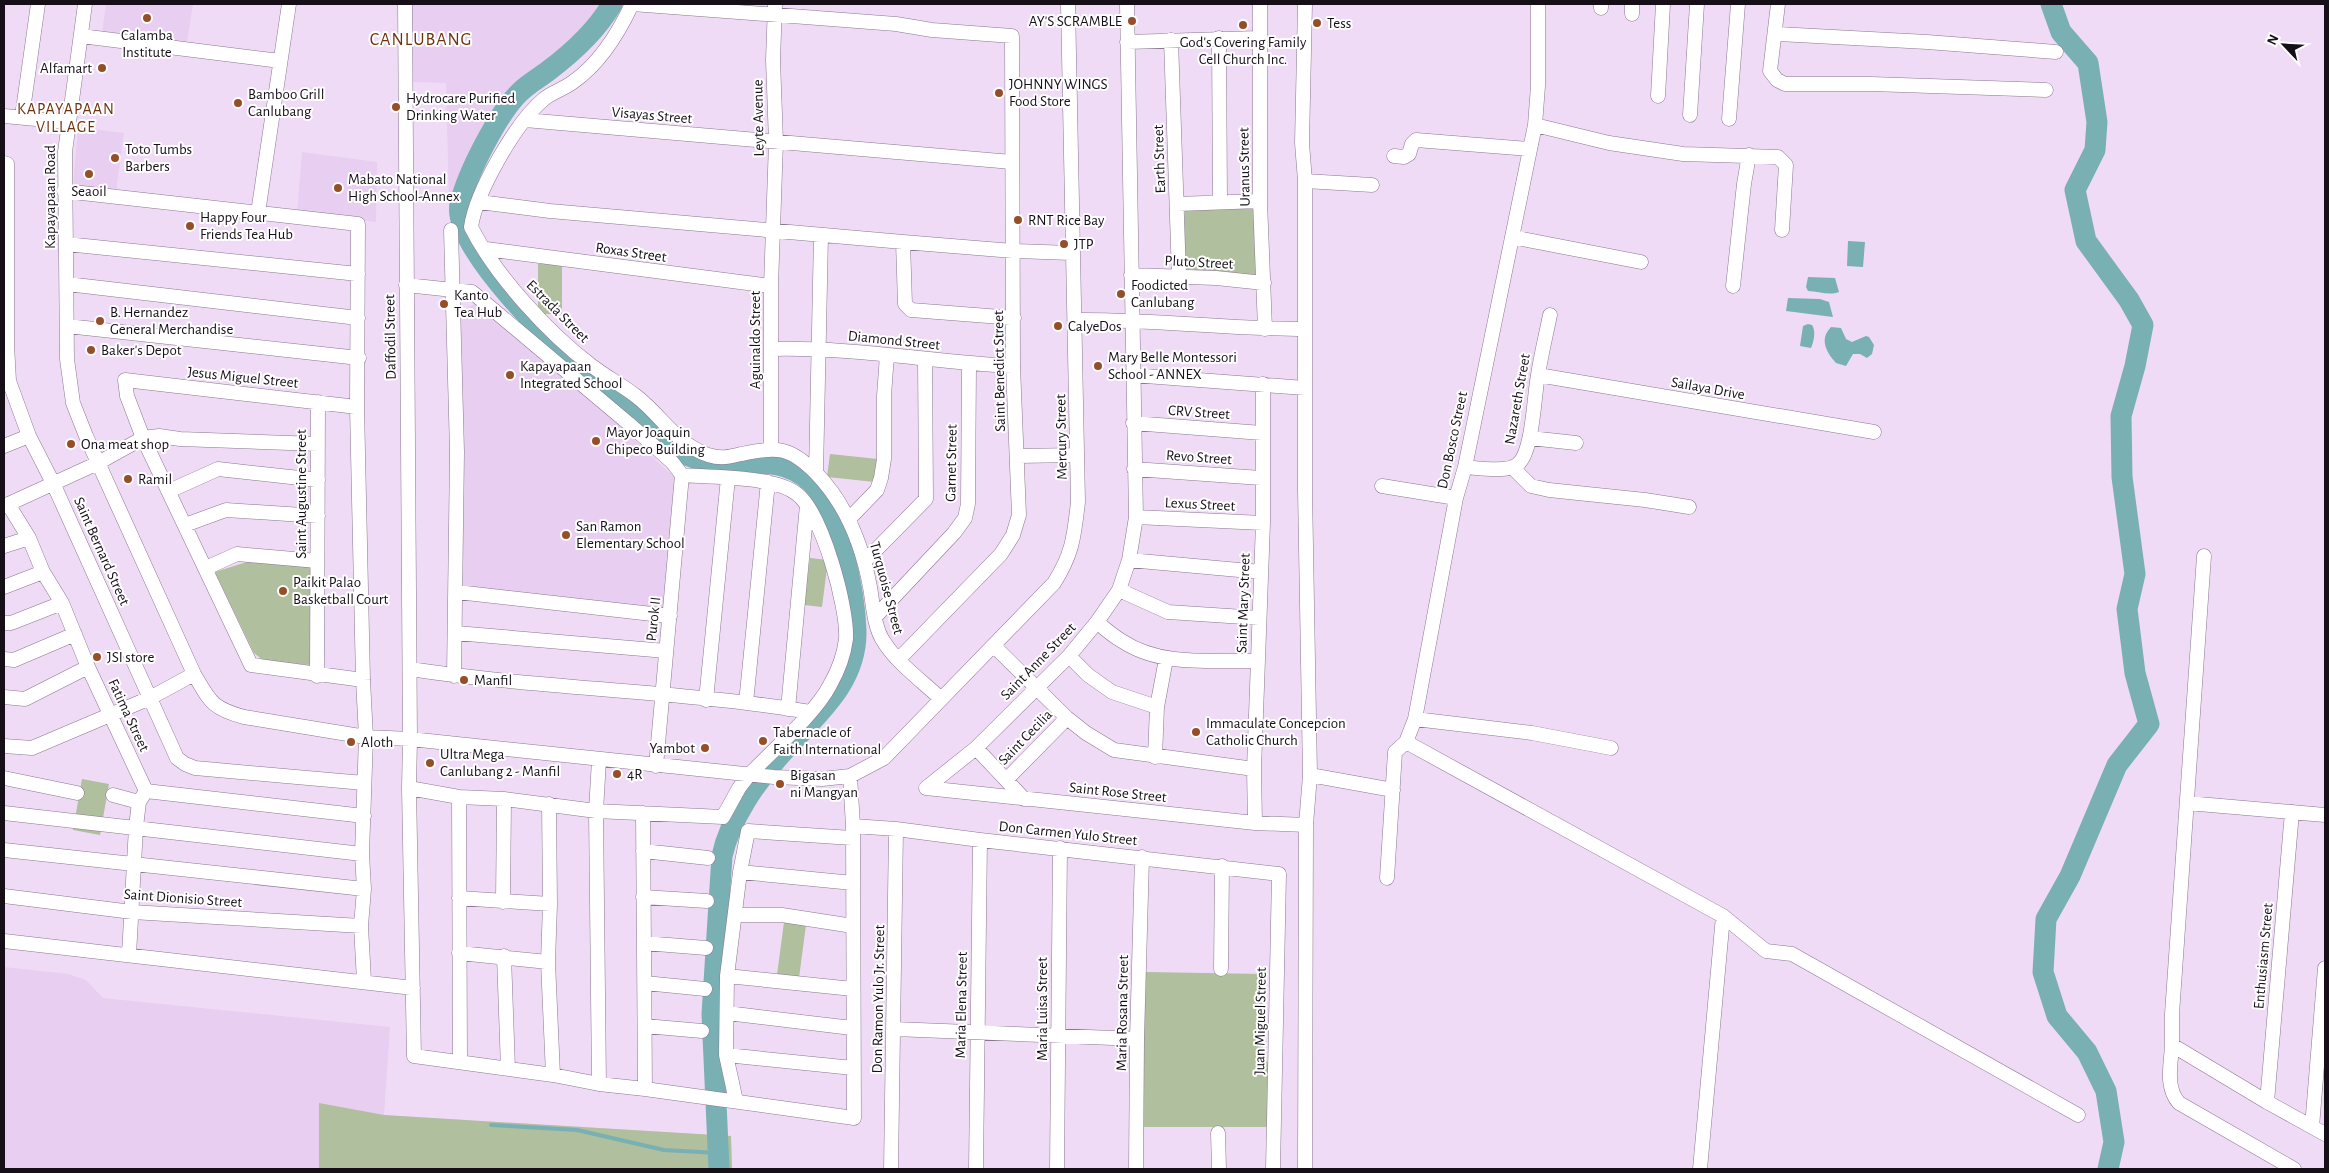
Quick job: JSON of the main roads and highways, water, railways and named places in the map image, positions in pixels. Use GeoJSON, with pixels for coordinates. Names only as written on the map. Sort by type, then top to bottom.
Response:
{"type":"FeatureCollection","features":[{"type":"Feature","properties":{"kind":"waterway"},"geometry":{"type":"LineString","coordinates":[[612,4],[599,23],[575,49],[523,89],[502,114],[484,145],[469,177],[460,204],[462,223],[472,245],[489,270],[533,321],[576,363],[624,399],[662,438],[679,451],[705,461],[782,466],[797,472],[811,482],[821,494],[830,511],[844,552],[855,615],[854,650],[850,667],[842,683],[832,698],[773,763],[754,787],[731,828],[722,856],[712,1014],[719,1169]]}},
{"type":"Feature","properties":{"kind":"waterway"},"geometry":{"type":"LineString","coordinates":[[2051,4],[2061,32],[2088,63],[2097,122],[2095,150],[2075,190],[2086,241],[2129,300],[2143,325],[2135,366],[2121,416],[2122,477],[2135,574],[2127,609],[2135,673],[2149,724],[2117,765],[2070,876],[2046,919],[2043,972],[2057,1016],[2087,1052],[2106,1091],[2114,1142],[2108,1169]]}},
{"type":"Feature","properties":{"kind":"waterway"},"geometry":{"type":"LineString","coordinates":[[491,1125],[577,1130],[664,1150],[718,1153]]}},
{"type":"Feature","properties":{"kind":"place","name":"Calamba Institute"},"geometry":{"type":"Point","coordinates":[147,18]}},
{"type":"Feature","properties":{"kind":"place","name":"AY'S SCRAMBLE"},"geometry":{"type":"Point","coordinates":[1132,21]}},
{"type":"Feature","properties":{"kind":"place","name":"Tess"},"geometry":{"type":"Point","coordinates":[1317,23]}},
{"type":"Feature","properties":{"kind":"place","name":"God's Covering Family Cell Church Inc."},"geometry":{"type":"Point","coordinates":[1243,25]}},
{"type":"Feature","properties":{"kind":"place","name":"Alfamart"},"geometry":{"type":"Point","coordinates":[102,68]}},
{"type":"Feature","properties":{"kind":"place","name":"JOHNNY WINGS Food Store"},"geometry":{"type":"Point","coordinates":[999,93]}},
{"type":"Feature","properties":{"kind":"place","name":"Bamboo Grill Canlubang"},"geometry":{"type":"Point","coordinates":[238,103]}},
{"type":"Feature","properties":{"kind":"place","name":"Hydrocare Purified Drinking Water"},"geometry":{"type":"Point","coordinates":[396,107]}},
{"type":"Feature","properties":{"kind":"place","name":"Toto Tumbs Barbers"},"geometry":{"type":"Point","coordinates":[115,158]}},
{"type":"Feature","properties":{"kind":"place","name":"Seaoil"},"geometry":{"type":"Point","coordinates":[89,174]}},
{"type":"Feature","properties":{"kind":"place","name":"Mabato National High School-Annex"},"geometry":{"type":"Point","coordinates":[338,188]}},
{"type":"Feature","properties":{"kind":"place","name":"RNT Rice Bay"},"geometry":{"type":"Point","coordinates":[1018,220]}},
{"type":"Feature","properties":{"kind":"place","name":"Happy Four Friends Tea Hub"},"geometry":{"type":"Point","coordinates":[190,226]}},
{"type":"Feature","properties":{"kind":"place","name":"JTP"},"geometry":{"type":"Point","coordinates":[1064,244]}},
{"type":"Feature","properties":{"kind":"place","name":"Foodicted Canlubang"},"geometry":{"type":"Point","coordinates":[1121,294]}},
{"type":"Feature","properties":{"kind":"place","name":"Kanto Tea Hub"},"geometry":{"type":"Point","coordinates":[444,304]}},
{"type":"Feature","properties":{"kind":"place","name":"B. Hernandez General Merchandise"},"geometry":{"type":"Point","coordinates":[100,321]}},
{"type":"Feature","properties":{"kind":"place","name":"CalyeDos"},"geometry":{"type":"Point","coordinates":[1058,326]}},
{"type":"Feature","properties":{"kind":"place","name":"Baker's Depot"},"geometry":{"type":"Point","coordinates":[91,350]}},
{"type":"Feature","properties":{"kind":"place","name":"Mary Belle Montessori School - ANNEX"},"geometry":{"type":"Point","coordinates":[1098,366]}},
{"type":"Feature","properties":{"kind":"place","name":"Kapayapaan Integrated School"},"geometry":{"type":"Point","coordinates":[510,375]}},
{"type":"Feature","properties":{"kind":"place","name":"Mayor Joaquin Chipeco Building"},"geometry":{"type":"Point","coordinates":[596,441]}},
{"type":"Feature","properties":{"kind":"place","name":"Ona meat shop"},"geometry":{"type":"Point","coordinates":[71,444]}},
{"type":"Feature","properties":{"kind":"place","name":"Ramil"},"geometry":{"type":"Point","coordinates":[128,479]}},
{"type":"Feature","properties":{"kind":"place","name":"San Ramon Elementary School"},"geometry":{"type":"Point","coordinates":[566,535]}},
{"type":"Feature","properties":{"kind":"place","name":"Paikit Palao Basketball Court"},"geometry":{"type":"Point","coordinates":[283,591]}},
{"type":"Feature","properties":{"kind":"place","name":"JSI store"},"geometry":{"type":"Point","coordinates":[97,657]}},
{"type":"Feature","properties":{"kind":"place","name":"Manfil"},"geometry":{"type":"Point","coordinates":[464,680]}},
{"type":"Feature","properties":{"kind":"place","name":"Immaculate Concepcion Catholic Church"},"geometry":{"type":"Point","coordinates":[1196,732]}},
{"type":"Feature","properties":{"kind":"place","name":"Tabernacle of Faith International"},"geometry":{"type":"Point","coordinates":[763,741]}},
{"type":"Feature","properties":{"kind":"place","name":"Aloth"},"geometry":{"type":"Point","coordinates":[351,742]}},
{"type":"Feature","properties":{"kind":"place","name":"Yambot"},"geometry":{"type":"Point","coordinates":[705,748]}},
{"type":"Feature","properties":{"kind":"place","name":"Ultra Mega Canlubang 2 - Manfil"},"geometry":{"type":"Point","coordinates":[430,763]}},
{"type":"Feature","properties":{"kind":"place","name":"4R"},"geometry":{"type":"Point","coordinates":[617,774]}},
{"type":"Feature","properties":{"kind":"place","name":"Bigasan ni Mangyan"},"geometry":{"type":"Point","coordinates":[780,784]}},
{"type":"Feature","properties":{"kind":"district","name":"CANLUBANG"},"geometry":{"type":"Point","coordinates":[421,39]}},
{"type":"Feature","properties":{"kind":"district","name":"KAPAYAPAAN VILLAGE"},"geometry":{"type":"Point","coordinates":[66,117]}}]}
